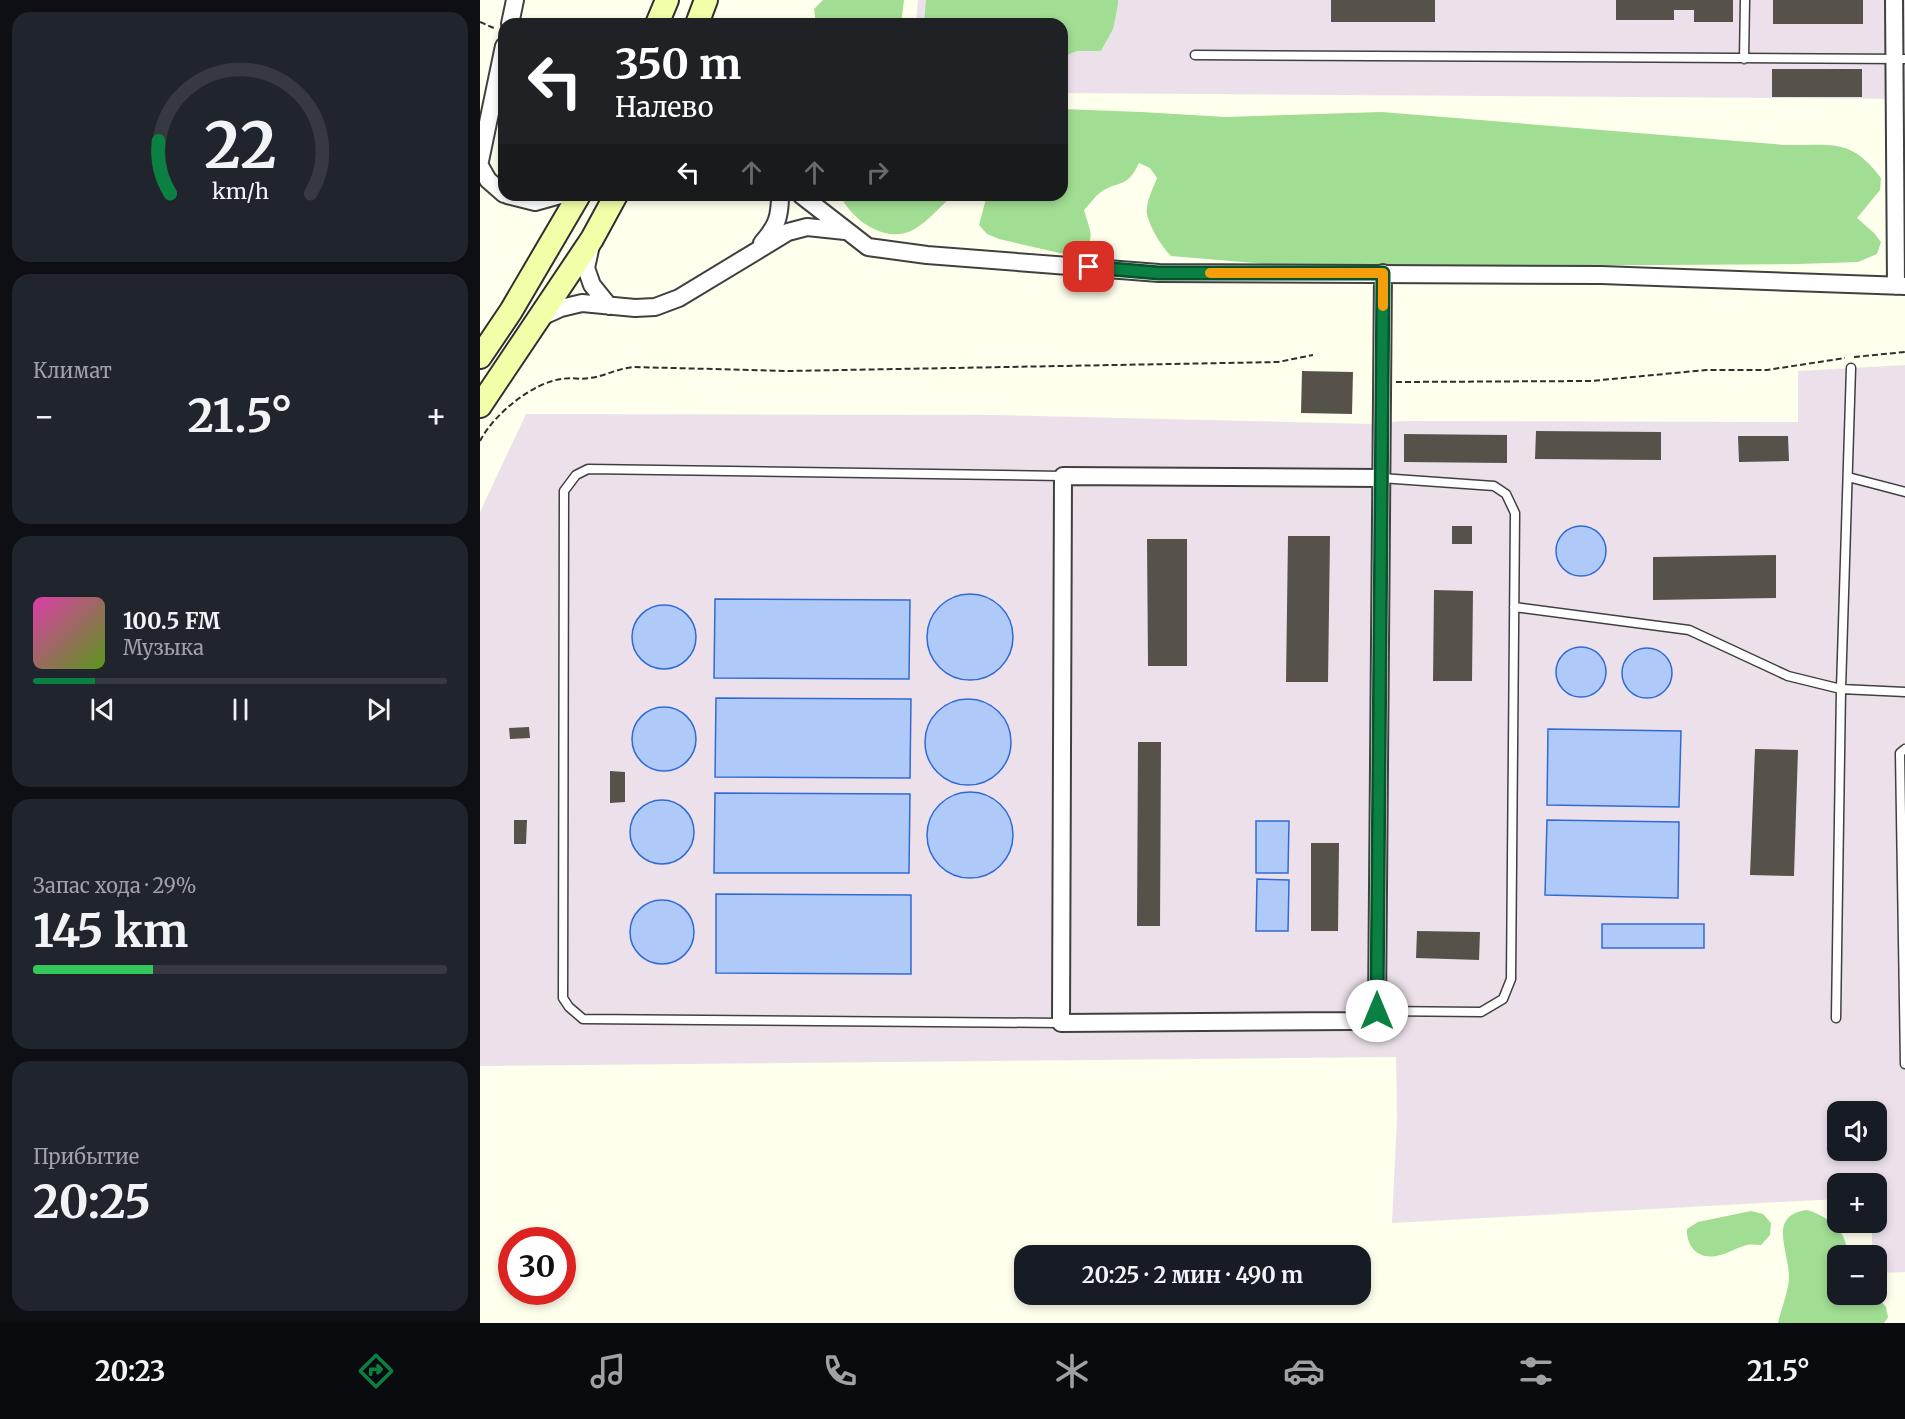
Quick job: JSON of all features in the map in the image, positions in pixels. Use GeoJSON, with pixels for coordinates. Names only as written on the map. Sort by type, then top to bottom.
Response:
{"type":"FeatureCollection","features":[{"type":"Feature","properties":{"kind":"street"},"geometry":{"type":"LineString","coordinates":[[660,18],[667,0]]}},
{"type":"Feature","properties":{"kind":"street"},"geometry":{"type":"LineString","coordinates":[[699,18],[706,0]]}},
{"type":"Feature","properties":{"kind":"street"},"geometry":{"type":"LineString","coordinates":[[808,201],[868,247],[927,255],[1159,273],[1600,275],[1900,286],[1900,59],[1894,0]]}},
{"type":"Feature","properties":{"kind":"street"},"geometry":{"type":"LineString","coordinates":[[480,161],[498,80]]}},
{"type":"Feature","properties":{"kind":"street"},"geometry":{"type":"LineString","coordinates":[[480,166],[488,180],[498,188]]}},
{"type":"Feature","properties":{"kind":"street"},"geometry":{"type":"LineString","coordinates":[[480,357],[511,311],[575,201]]}},
{"type":"Feature","properties":{"kind":"street"},"geometry":{"type":"LineString","coordinates":[[480,406],[592,239],[613,201]]}},
{"type":"Feature","properties":{"kind":"street"},"geometry":{"type":"LineString","coordinates":[[753,252],[775,228],[780,211],[780,201]]}},
{"type":"Feature","properties":{"kind":"street"},"geometry":{"type":"LineString","coordinates":[[538,318],[561,308],[582,303],[655,307],[679,298],[788,232],[807,227],[845,231]]}},
{"type":"Feature","properties":{"kind":"street"},"geometry":{"type":"LineString","coordinates":[[592,239],[586,268],[592,285],[609,306]]}},
{"type":"Feature","properties":{"kind":"street"},"geometry":{"type":"LineString","coordinates":[[1380,478],[1063,476],[1061,1023],[1352,1021],[1377,1011],[1383,273]]}},
{"type":"Feature","properties":{"kind":"lane"},"geometry":{"type":"LineString","coordinates":[[1744,59],[1745,0]]}},
{"type":"Feature","properties":{"kind":"lane"},"geometry":{"type":"LineString","coordinates":[[1195,55],[1900,59]]}},
{"type":"Feature","properties":{"kind":"lane"},"geometry":{"type":"LineString","coordinates":[[1836,1018],[1841,689],[1851,368]]}},
{"type":"Feature","properties":{"kind":"lane"},"geometry":{"type":"LineString","coordinates":[[1061,1023],[583,1019],[569,1007],[563,998],[564,491],[576,475],[588,469],[1063,476]]}},
{"type":"Feature","properties":{"kind":"lane"},"geometry":{"type":"LineString","coordinates":[[1848,477],[1905,492]]}},
{"type":"Feature","properties":{"kind":"lane"},"geometry":{"type":"LineString","coordinates":[[1377,1011],[1481,1012],[1503,999],[1510,979],[1515,513],[1506,494],[1494,486],[1380,478]]}},
{"type":"Feature","properties":{"kind":"lane"},"geometry":{"type":"LineString","coordinates":[[1514,607],[1689,630],[1788,676],[1841,689],[1905,692]]}},
{"type":"Feature","properties":{"kind":"lane"},"geometry":{"type":"LineString","coordinates":[[1905,748],[1900,753],[1905,1064]]}},
{"type":"Feature","properties":{"kind":"path"},"geometry":{"type":"LineString","coordinates":[[480,22],[498,30]]}},
{"type":"Feature","properties":{"kind":"path"},"geometry":{"type":"LineString","coordinates":[[1382,382],[1592,381],[1706,370],[1767,370],[1846,357],[1905,352]]}},
{"type":"Feature","properties":{"kind":"path"},"geometry":{"type":"LineString","coordinates":[[480,441],[499,413],[526,393],[547,382],[590,378],[627,368],[789,372],[1278,362],[1313,356]]}},
{"type":"Feature","properties":{"kind":"shaded area"},"geometry":{"type":"Polygon","coordinates":[[[918,0],[1905,0],[1905,99],[1068,93],[1068,18],[916,18],[918,0]]]}},
{"type":"Feature","properties":{"kind":"shaded area"},"geometry":{"type":"Polygon","coordinates":[[[1905,365],[1905,1272],[1887,1273],[1887,1245],[1872,1245],[1872,1233],[1887,1233],[1887,1173],[1827,1173],[1827,1200],[1392,1223],[1397,1116],[1396,1057],[480,1066],[480,512],[526,414],[996,415],[1373,424],[1404,421],[1798,422],[1798,371],[1905,365]]]}},
{"type":"Feature","properties":{"kind":"green space"},"geometry":{"type":"Polygon","coordinates":[[[823,0],[904,0],[902,18],[815,18],[814,9],[823,0]]]}},
{"type":"Feature","properties":{"kind":"green space"},"geometry":{"type":"Polygon","coordinates":[[[926,0],[1118,0],[1113,29],[1101,51],[1077,51],[1068,55],[1068,18],[924,18],[926,0]]]}},
{"type":"Feature","properties":{"kind":"green space"},"geometry":{"type":"Polygon","coordinates":[[[1068,109],[1226,117],[1382,112],[1785,145],[1828,145],[1839,146],[1860,156],[1881,178],[1880,190],[1857,218],[1881,242],[1877,254],[1858,262],[1347,267],[1266,264],[1171,256],[1157,237],[1147,215],[1148,201],[1157,178],[1150,168],[1139,163],[1126,181],[1101,192],[1084,210],[1091,236],[1088,245],[1077,257],[999,239],[987,234],[979,225],[985,201],[1068,201],[1068,109]]]}},
{"type":"Feature","properties":{"kind":"green space"},"geometry":{"type":"Polygon","coordinates":[[[844,201],[947,201],[914,229],[892,234],[865,224],[844,201]]]}},
{"type":"Feature","properties":{"kind":"green space"},"geometry":{"type":"Polygon","coordinates":[[[1807,1210],[1823,1217],[1827,1219],[1827,1233],[1841,1233],[1844,1239],[1846,1245],[1827,1245],[1827,1305],[1884,1305],[1888,1317],[1884,1323],[1778,1323],[1789,1282],[1784,1226],[1795,1213],[1807,1210]]]}},
{"type":"Feature","properties":{"kind":"green space"},"geometry":{"type":"Polygon","coordinates":[[[1751,1211],[1763,1214],[1771,1223],[1770,1235],[1761,1245],[1747,1245],[1713,1256],[1701,1255],[1692,1248],[1687,1229],[1698,1222],[1751,1211]]]}},
{"type":"Feature","properties":{"kind":"water"},"geometry":{"type":"Polygon","coordinates":[[[1576,526],[1586,526],[1599,533],[1606,546],[1606,556],[1599,569],[1586,576],[1576,576],[1567,572],[1560,565],[1556,556],[1556,546],[1560,537],[1567,530],[1576,526]]]}},
{"type":"Feature","properties":{"kind":"water"},"geometry":{"type":"Polygon","coordinates":[[[970,594],[994,601],[1006,613],[1013,637],[1006,661],[994,673],[970,680],[946,673],[934,661],[927,637],[934,613],[946,601],[970,594]]]}},
{"type":"Feature","properties":{"kind":"water"},"geometry":{"type":"Polygon","coordinates":[[[715,599],[910,600],[909,679],[714,678],[715,599]]]}},
{"type":"Feature","properties":{"kind":"water"},"geometry":{"type":"Polygon","coordinates":[[[658,605],[670,605],[687,614],[694,625],[696,637],[694,649],[687,660],[670,669],[658,669],[646,664],[637,655],[632,643],[632,631],[637,619],[646,610],[658,605]]]}},
{"type":"Feature","properties":{"kind":"water"},"geometry":{"type":"Polygon","coordinates":[[[1576,647],[1586,647],[1599,654],[1606,667],[1606,677],[1599,690],[1586,697],[1576,697],[1567,693],[1560,686],[1556,677],[1556,667],[1560,658],[1567,651],[1576,647]]]}},
{"type":"Feature","properties":{"kind":"water"},"geometry":{"type":"Polygon","coordinates":[[[1642,648],[1652,648],[1665,655],[1672,668],[1672,678],[1665,691],[1652,698],[1642,698],[1633,694],[1626,687],[1622,678],[1622,668],[1626,659],[1633,652],[1642,648]]]}},
{"type":"Feature","properties":{"kind":"water"},"geometry":{"type":"Polygon","coordinates":[[[716,698],[911,699],[910,778],[715,777],[716,698]]]}},
{"type":"Feature","properties":{"kind":"water"},"geometry":{"type":"Polygon","coordinates":[[[968,699],[992,706],[1004,718],[1011,742],[1004,766],[992,778],[968,785],[944,778],[932,766],[925,742],[932,718],[944,706],[968,699]]]}},
{"type":"Feature","properties":{"kind":"water"},"geometry":{"type":"Polygon","coordinates":[[[658,707],[670,707],[687,716],[694,727],[696,739],[694,751],[687,762],[670,771],[658,771],[646,766],[637,757],[632,745],[632,733],[637,721],[646,712],[658,707]]]}},
{"type":"Feature","properties":{"kind":"water"},"geometry":{"type":"Polygon","coordinates":[[[1548,729],[1681,731],[1679,807],[1547,805],[1548,729]]]}},
{"type":"Feature","properties":{"kind":"water"},"geometry":{"type":"Polygon","coordinates":[[[970,792],[994,799],[1006,811],[1013,835],[1006,859],[994,871],[970,878],[946,871],[934,859],[927,835],[934,811],[946,799],[970,792]]]}},
{"type":"Feature","properties":{"kind":"water"},"geometry":{"type":"Polygon","coordinates":[[[715,793],[910,794],[909,873],[714,873],[715,793]]]}},
{"type":"Feature","properties":{"kind":"water"},"geometry":{"type":"Polygon","coordinates":[[[656,800],[668,800],[685,809],[692,820],[694,832],[692,844],[685,855],[668,864],[656,864],[644,859],[635,850],[630,838],[630,826],[635,814],[644,805],[656,800]]]}},
{"type":"Feature","properties":{"kind":"water"},"geometry":{"type":"Polygon","coordinates":[[[1547,820],[1679,822],[1678,898],[1545,895],[1547,820]]]}},
{"type":"Feature","properties":{"kind":"water"},"geometry":{"type":"Polygon","coordinates":[[[1256,821],[1289,821],[1288,873],[1256,873],[1256,821]]]}},
{"type":"Feature","properties":{"kind":"water"},"geometry":{"type":"Polygon","coordinates":[[[1257,879],[1289,880],[1288,931],[1256,931],[1257,879]]]}},
{"type":"Feature","properties":{"kind":"water"},"geometry":{"type":"Polygon","coordinates":[[[716,894],[911,895],[911,974],[716,973],[716,894]]]}},
{"type":"Feature","properties":{"kind":"water"},"geometry":{"type":"Polygon","coordinates":[[[656,900],[668,900],[685,909],[692,920],[694,932],[692,944],[685,955],[668,964],[656,964],[644,959],[635,950],[630,938],[630,926],[635,914],[644,905],[656,900]]]}},
{"type":"Feature","properties":{"kind":"water"},"geometry":{"type":"Polygon","coordinates":[[[1602,924],[1704,924],[1704,948],[1602,948],[1602,924]]]}},
{"type":"Feature","properties":{"kind":"building"},"geometry":{"type":"Polygon","coordinates":[[[1331,0],[1435,0],[1435,22],[1331,22],[1331,0]]]}},
{"type":"Feature","properties":{"kind":"building"},"geometry":{"type":"Polygon","coordinates":[[[1616,0],[1733,0],[1733,22],[1694,22],[1694,10],[1674,10],[1674,20],[1616,20],[1616,0]]]}},
{"type":"Feature","properties":{"kind":"building"},"geometry":{"type":"Polygon","coordinates":[[[1773,0],[1863,0],[1863,24],[1773,24],[1773,0]]]}},
{"type":"Feature","properties":{"kind":"building"},"geometry":{"type":"Polygon","coordinates":[[[1772,69],[1862,69],[1862,97],[1772,97],[1772,69]]]}},
{"type":"Feature","properties":{"kind":"building"},"geometry":{"type":"Polygon","coordinates":[[[1302,371],[1353,372],[1352,414],[1301,413],[1302,371]]]}},
{"type":"Feature","properties":{"kind":"building"},"geometry":{"type":"Polygon","coordinates":[[[1536,431],[1661,432],[1661,460],[1535,459],[1536,431]]]}},
{"type":"Feature","properties":{"kind":"building"},"geometry":{"type":"Polygon","coordinates":[[[1404,434],[1507,435],[1507,463],[1404,462],[1404,434]]]}},
{"type":"Feature","properties":{"kind":"building"},"geometry":{"type":"Polygon","coordinates":[[[1738,436],[1788,436],[1789,461],[1739,462],[1738,436]]]}},
{"type":"Feature","properties":{"kind":"building"},"geometry":{"type":"Polygon","coordinates":[[[1452,526],[1472,526],[1472,544],[1452,544],[1452,526]]]}},
{"type":"Feature","properties":{"kind":"building"},"geometry":{"type":"Polygon","coordinates":[[[1288,536],[1330,536],[1328,682],[1286,682],[1288,536]]]}},
{"type":"Feature","properties":{"kind":"building"},"geometry":{"type":"Polygon","coordinates":[[[1147,539],[1187,539],[1187,666],[1148,666],[1147,539]]]}},
{"type":"Feature","properties":{"kind":"building"},"geometry":{"type":"Polygon","coordinates":[[[1776,555],[1776,598],[1653,600],[1653,557],[1776,555]]]}},
{"type":"Feature","properties":{"kind":"building"},"geometry":{"type":"Polygon","coordinates":[[[1434,590],[1473,591],[1472,681],[1433,681],[1434,590]]]}},
{"type":"Feature","properties":{"kind":"building"},"geometry":{"type":"Polygon","coordinates":[[[529,727],[530,738],[510,739],[509,728],[529,727]]]}},
{"type":"Feature","properties":{"kind":"building"},"geometry":{"type":"Polygon","coordinates":[[[1138,742],[1161,742],[1160,926],[1137,926],[1138,742]]]}},
{"type":"Feature","properties":{"kind":"building"},"geometry":{"type":"Polygon","coordinates":[[[1755,749],[1798,750],[1794,876],[1750,875],[1755,749]]]}},
{"type":"Feature","properties":{"kind":"building"},"geometry":{"type":"Polygon","coordinates":[[[610,771],[625,772],[625,802],[610,803],[610,771]]]}},
{"type":"Feature","properties":{"kind":"building"},"geometry":{"type":"Polygon","coordinates":[[[514,820],[527,820],[526,844],[514,844],[514,820]]]}},
{"type":"Feature","properties":{"kind":"building"},"geometry":{"type":"Polygon","coordinates":[[[1311,843],[1339,843],[1338,931],[1311,931],[1311,843]]]}},
{"type":"Feature","properties":{"kind":"building"},"geometry":{"type":"Polygon","coordinates":[[[1417,931],[1480,932],[1479,960],[1416,958],[1417,931]]]}},
{"type":"Feature","properties":{"kind":"slow traffic"},"geometry":{"type":"LineString","coordinates":[[1210,273],[1383,273],[1383,306]]}},
{"type":"Feature","properties":{"kind":"route"},"geometry":{"type":"LineString","coordinates":[[1089,267],[1159,273],[1383,273],[1377,1011]]}}]}
